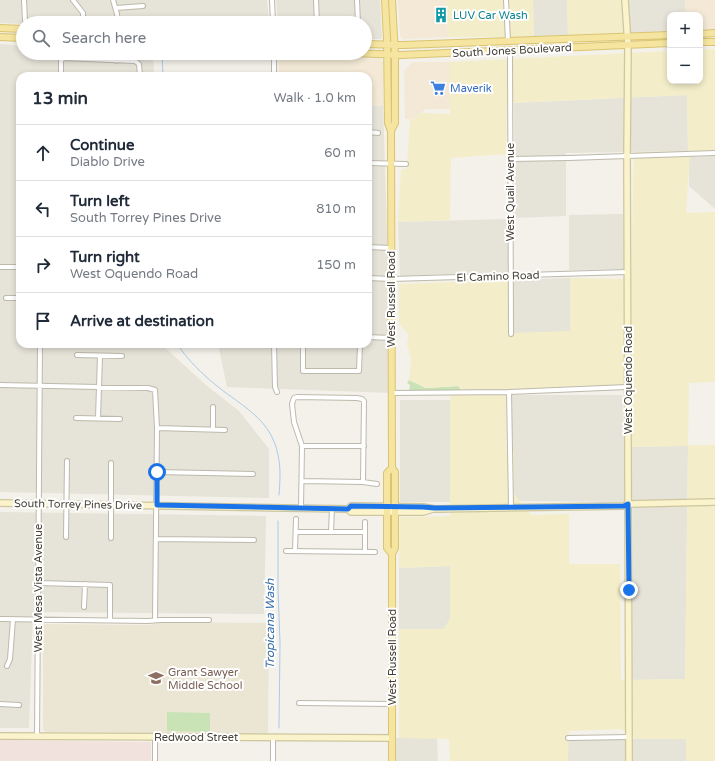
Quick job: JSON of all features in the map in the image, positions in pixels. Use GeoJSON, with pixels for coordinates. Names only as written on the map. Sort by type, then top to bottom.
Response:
{"type":"FeatureCollection","features":[{"type":"Feature","properties":{"kind":"main road","name":"West Russell Road"},"geometry":{"type":"LineString","coordinates":[[385,0],[388,124],[391,131],[392,468],[395,472],[395,548],[392,554],[392,761]]}},
{"type":"Feature","properties":{"kind":"main road","name":"West Russell Road"},"geometry":{"type":"LineString","coordinates":[[391,131],[395,123],[395,45],[392,0]]}},
{"type":"Feature","properties":{"kind":"main road"},"geometry":{"type":"LineString","coordinates":[[0,28],[16,29]]}},
{"type":"Feature","properties":{"kind":"main road"},"geometry":{"type":"LineString","coordinates":[[703,34],[715,33]]}},
{"type":"Feature","properties":{"kind":"main road","name":"South Jones Boulevard"},"geometry":{"type":"LineString","coordinates":[[372,44],[395,45],[667,35]]}},
{"type":"Feature","properties":{"kind":"main road"},"geometry":{"type":"LineString","coordinates":[[0,37],[16,38]]}},
{"type":"Feature","properties":{"kind":"main road"},"geometry":{"type":"LineString","coordinates":[[703,42],[715,42]]}},
{"type":"Feature","properties":{"kind":"main road","name":"South Jones Boulevard"},"geometry":{"type":"LineString","coordinates":[[372,54],[395,55],[667,43]]}},
{"type":"Feature","properties":{"kind":"main road","name":"West Russell Road"},"geometry":{"type":"LineString","coordinates":[[392,468],[388,473],[387,509],[387,548],[392,554]]}},
{"type":"Feature","properties":{"kind":"street"},"geometry":{"type":"LineString","coordinates":[[24,0],[25,16]]}},
{"type":"Feature","properties":{"kind":"street"},"geometry":{"type":"LineString","coordinates":[[74,0],[83,13],[83,16]]}},
{"type":"Feature","properties":{"kind":"street"},"geometry":{"type":"LineString","coordinates":[[112,0],[116,8],[117,16]]}},
{"type":"Feature","properties":{"kind":"street"},"geometry":{"type":"LineString","coordinates":[[272,0],[273,16]]}},
{"type":"Feature","properties":{"kind":"street"},"geometry":{"type":"LineString","coordinates":[[316,0],[317,16]]}},
{"type":"Feature","properties":{"kind":"street"},"geometry":{"type":"LineString","coordinates":[[357,0],[358,16]]}},
{"type":"Feature","properties":{"kind":"street"},"geometry":{"type":"LineString","coordinates":[[506,0],[508,41]]}},
{"type":"Feature","properties":{"kind":"street","name":"West Oquendo Road"},"geometry":{"type":"LineString","coordinates":[[625,0],[628,45],[627,387],[629,761]]}},
{"type":"Feature","properties":{"kind":"street"},"geometry":{"type":"LineString","coordinates":[[116,8],[144,6]]}},
{"type":"Feature","properties":{"kind":"street","name":"West Quail Avenue"},"geometry":{"type":"LineString","coordinates":[[510,50],[511,334]]}},
{"type":"Feature","properties":{"kind":"street"},"geometry":{"type":"LineString","coordinates":[[61,60],[61,72]]}},
{"type":"Feature","properties":{"kind":"street"},"geometry":{"type":"LineString","coordinates":[[99,60],[135,61],[139,64],[140,72]]}},
{"type":"Feature","properties":{"kind":"street"},"geometry":{"type":"LineString","coordinates":[[274,60],[274,72]]}},
{"type":"Feature","properties":{"kind":"street"},"geometry":{"type":"LineString","coordinates":[[372,132],[378,133]]}},
{"type":"Feature","properties":{"kind":"street"},"geometry":{"type":"LineString","coordinates":[[510,159],[715,153]]}},
{"type":"Feature","properties":{"kind":"street"},"geometry":{"type":"LineString","coordinates":[[372,163],[406,164]]}},
{"type":"Feature","properties":{"kind":"street"},"geometry":{"type":"LineString","coordinates":[[372,247],[391,248]]}},
{"type":"Feature","properties":{"kind":"street"},"geometry":{"type":"LineString","coordinates":[[0,267],[16,267]]}},
{"type":"Feature","properties":{"kind":"street","name":"El Camino Road"},"geometry":{"type":"LineString","coordinates":[[372,278],[391,279],[627,272]]}},
{"type":"Feature","properties":{"kind":"street"},"geometry":{"type":"LineString","coordinates":[[6,298],[16,298]]}},
{"type":"Feature","properties":{"kind":"street"},"geometry":{"type":"LineString","coordinates":[[372,337],[392,338]]}},
{"type":"Feature","properties":{"kind":"street","name":"West Mesa Vista Avenue"},"geometry":{"type":"LineString","coordinates":[[37,737],[40,348]]}},
{"type":"Feature","properties":{"kind":"street"},"geometry":{"type":"LineString","coordinates":[[274,348],[275,387],[278,392]]}},
{"type":"Feature","properties":{"kind":"street"},"geometry":{"type":"LineString","coordinates":[[304,348],[303,371],[359,371],[360,348]]}},
{"type":"Feature","properties":{"kind":"street"},"geometry":{"type":"LineString","coordinates":[[77,355],[122,356]]}},
{"type":"Feature","properties":{"kind":"street"},"geometry":{"type":"LineString","coordinates":[[98,418],[100,356]]}},
{"type":"Feature","properties":{"kind":"street"},"geometry":{"type":"LineString","coordinates":[[0,385],[152,388],[155,390],[157,428],[155,620]]}},
{"type":"Feature","properties":{"kind":"street"},"geometry":{"type":"LineString","coordinates":[[392,393],[509,392],[627,387]]}},
{"type":"Feature","properties":{"kind":"street"},"geometry":{"type":"LineString","coordinates":[[509,392],[510,507]]}},
{"type":"Feature","properties":{"kind":"street"},"geometry":{"type":"LineString","coordinates":[[301,508],[302,446],[294,422],[292,404],[294,398],[362,399],[364,402],[363,482]]}},
{"type":"Feature","properties":{"kind":"street"},"geometry":{"type":"LineString","coordinates":[[213,429],[214,407]]}},
{"type":"Feature","properties":{"kind":"street"},"geometry":{"type":"LineString","coordinates":[[76,418],[120,419]]}},
{"type":"Feature","properties":{"kind":"street"},"geometry":{"type":"LineString","coordinates":[[157,428],[225,430]]}},
{"type":"Feature","properties":{"kind":"street"},"geometry":{"type":"LineString","coordinates":[[302,446],[364,446]]}},
{"type":"Feature","properties":{"kind":"street"},"geometry":{"type":"LineString","coordinates":[[66,537],[67,461]]}},
{"type":"Feature","properties":{"kind":"street"},"geometry":{"type":"LineString","coordinates":[[110,463],[111,538]]}},
{"type":"Feature","properties":{"kind":"street"},"geometry":{"type":"LineString","coordinates":[[157,472],[253,474]]}},
{"type":"Feature","properties":{"kind":"street"},"geometry":{"type":"LineString","coordinates":[[302,481],[363,482],[377,484]]}},
{"type":"Feature","properties":{"kind":"street","name":"South Torrey Pines Drive"},"geometry":{"type":"LineString","coordinates":[[0,503],[348,509],[351,506],[423,512],[435,508],[624,506],[628,504],[715,502]]}},
{"type":"Feature","properties":{"kind":"street"},"geometry":{"type":"LineString","coordinates":[[331,532],[332,508]]}},
{"type":"Feature","properties":{"kind":"street"},"geometry":{"type":"LineString","coordinates":[[295,551],[296,519]]}},
{"type":"Feature","properties":{"kind":"street"},"geometry":{"type":"LineString","coordinates":[[365,522],[365,552]]}},
{"type":"Feature","properties":{"kind":"street"},"geometry":{"type":"LineString","coordinates":[[296,532],[365,532]]}},
{"type":"Feature","properties":{"kind":"street"},"geometry":{"type":"LineString","coordinates":[[156,539],[254,540]]}},
{"type":"Feature","properties":{"kind":"street"},"geometry":{"type":"LineString","coordinates":[[286,550],[375,552]]}},
{"type":"Feature","properties":{"kind":"street"},"geometry":{"type":"LineString","coordinates":[[39,583],[110,585],[110,620]]}},
{"type":"Feature","properties":{"kind":"street"},"geometry":{"type":"LineString","coordinates":[[84,584],[84,607]]}},
{"type":"Feature","properties":{"kind":"street"},"geometry":{"type":"LineString","coordinates":[[0,619],[148,621],[209,620]]}},
{"type":"Feature","properties":{"kind":"street"},"geometry":{"type":"LineString","coordinates":[[7,666],[10,659],[13,619]]}},
{"type":"Feature","properties":{"kind":"street"},"geometry":{"type":"LineString","coordinates":[[299,703],[392,704]]}},
{"type":"Feature","properties":{"kind":"street"},"geometry":{"type":"LineString","coordinates":[[0,704],[19,705]]}},
{"type":"Feature","properties":{"kind":"street","name":"Redwood Street"},"geometry":{"type":"LineString","coordinates":[[0,736],[155,738],[392,738]]}},
{"type":"Feature","properties":{"kind":"street"},"geometry":{"type":"LineString","coordinates":[[568,738],[629,737]]}},
{"type":"Feature","properties":{"kind":"street"},"geometry":{"type":"LineString","coordinates":[[155,738],[155,761]]}},
{"type":"Feature","properties":{"kind":"street"},"geometry":{"type":"LineString","coordinates":[[273,738],[273,761]]}},
{"type":"Feature","properties":{"kind":"shaded area"},"geometry":{"type":"Polygon","coordinates":[[[0,0],[267,0],[268,16],[16,16],[16,24],[0,23],[0,0]]]}},
{"type":"Feature","properties":{"kind":"shaded area"},"geometry":{"type":"Polygon","coordinates":[[[276,0],[380,0],[382,39],[372,39],[372,16],[277,16],[276,0]]]}},
{"type":"Feature","properties":{"kind":"shaded area"},"geometry":{"type":"Polygon","coordinates":[[[398,0],[446,0],[448,37],[404,40],[400,35],[398,0]]]}},
{"type":"Feature","properties":{"kind":"shaded area"},"geometry":{"type":"Polygon","coordinates":[[[533,0],[567,0],[568,35],[534,37],[533,0]]]}},
{"type":"Feature","properties":{"kind":"shaded area"},"geometry":{"type":"Polygon","coordinates":[[[628,0],[685,0],[685,12],[667,12],[667,33],[629,35],[628,0]]]}},
{"type":"Feature","properties":{"kind":"shaded area"},"geometry":{"type":"Polygon","coordinates":[[[685,0],[715,0],[715,31],[703,32],[703,12],[685,12],[685,0]]]}},
{"type":"Feature","properties":{"kind":"shaded area"},"geometry":{"type":"Polygon","coordinates":[[[0,44],[16,45],[16,60],[153,60],[154,72],[16,72],[16,348],[165,348],[207,386],[239,411],[269,449],[269,498],[0,492],[0,44]]]}},
{"type":"Feature","properties":{"kind":"shaded area"},"geometry":{"type":"Polygon","coordinates":[[[372,58],[378,58],[383,62],[383,106],[372,105],[372,72],[279,72],[279,60],[372,60],[372,58]]]}},
{"type":"Feature","properties":{"kind":"shaded area"},"geometry":{"type":"Polygon","coordinates":[[[412,62],[450,62],[450,109],[425,109],[415,119],[405,119],[404,71],[412,62]]]}},
{"type":"Feature","properties":{"kind":"shaded area"},"geometry":{"type":"Polygon","coordinates":[[[687,95],[688,151],[566,153],[566,216],[515,218],[514,103],[687,95]]]}},
{"type":"Feature","properties":{"kind":"shaded area"},"geometry":{"type":"Polygon","coordinates":[[[372,105],[383,106],[392,393],[227,387],[219,348],[372,348],[372,105]]]}},
{"type":"Feature","properties":{"kind":"shaded area"},"geometry":{"type":"Polygon","coordinates":[[[715,156],[715,209],[689,186],[689,157],[715,156]]]}},
{"type":"Feature","properties":{"kind":"shaded area"},"geometry":{"type":"Polygon","coordinates":[[[623,214],[624,269],[569,270],[569,215],[623,214]]]}},
{"type":"Feature","properties":{"kind":"shaded area"},"geometry":{"type":"Polygon","coordinates":[[[507,219],[509,272],[400,276],[398,222],[507,219]]]}},
{"type":"Feature","properties":{"kind":"shaded area"},"geometry":{"type":"Polygon","coordinates":[[[570,278],[570,332],[514,333],[513,280],[570,278]]]}},
{"type":"Feature","properties":{"kind":"shaded area"},"geometry":{"type":"Polygon","coordinates":[[[511,395],[622,395],[624,447],[688,446],[685,679],[632,680],[633,502],[520,501],[514,495],[511,395]]]}},
{"type":"Feature","properties":{"kind":"shaded area"},"geometry":{"type":"Polygon","coordinates":[[[400,400],[450,400],[450,502],[400,502],[400,400]]]}},
{"type":"Feature","properties":{"kind":"shaded area"},"geometry":{"type":"Polygon","coordinates":[[[0,512],[266,516],[264,614],[33,612],[29,728],[0,728],[0,512]]]}},
{"type":"Feature","properties":{"kind":"shaded area"},"geometry":{"type":"Polygon","coordinates":[[[450,566],[450,619],[444,629],[399,629],[399,568],[450,566]]]}},
{"type":"Feature","properties":{"kind":"shaded area","name":"Grant Sawyer Middle School"},"geometry":{"type":"Polygon","coordinates":[[[160,622],[269,623],[268,734],[47,732],[43,730],[43,626],[45,624],[151,625],[160,622]]]}},
{"type":"Feature","properties":{"kind":"shaded area"},"geometry":{"type":"Polygon","coordinates":[[[392,738],[437,738],[438,761],[392,761],[392,738]]]}},
{"type":"Feature","properties":{"kind":"shaded area"},"geometry":{"type":"Polygon","coordinates":[[[568,738],[686,739],[686,761],[568,761],[568,738]]]}},
{"type":"Feature","properties":{"kind":"shaded area"},"geometry":{"type":"Polygon","coordinates":[[[0,740],[151,742],[151,761],[0,761],[0,740]]]}},
{"type":"Feature","properties":{"kind":"green space"},"geometry":{"type":"Polygon","coordinates":[[[409,380],[426,388],[458,386],[461,390],[409,391],[410,385],[407,383],[409,380]]]}},
{"type":"Feature","properties":{"kind":"green space"},"geometry":{"type":"Polygon","coordinates":[[[167,712],[210,713],[210,732],[167,731],[167,712]]]}},
{"type":"Feature","properties":{"kind":"sand"},"geometry":{"type":"Polygon","coordinates":[[[446,0],[533,0],[534,37],[448,37],[446,0]]]}},
{"type":"Feature","properties":{"kind":"sand"},"geometry":{"type":"Polygon","coordinates":[[[567,0],[622,0],[624,35],[568,35],[567,0]]]}},
{"type":"Feature","properties":{"kind":"sand"},"geometry":{"type":"Polygon","coordinates":[[[715,49],[715,152],[690,154],[686,213],[715,212],[715,382],[689,383],[688,445],[715,445],[715,761],[686,761],[686,739],[637,739],[621,729],[569,731],[568,761],[450,761],[449,739],[399,738],[399,629],[444,629],[450,619],[450,566],[399,568],[400,517],[450,516],[450,400],[451,395],[461,389],[458,386],[426,388],[409,380],[411,359],[407,344],[409,335],[399,324],[399,284],[513,280],[514,333],[570,331],[570,278],[631,279],[634,152],[688,151],[687,95],[507,103],[506,154],[451,158],[450,220],[398,222],[401,170],[407,168],[410,119],[415,119],[421,113],[450,114],[450,62],[667,51],[667,84],[703,84],[703,50],[715,49]],[[631,384],[506,390],[506,450],[514,450],[514,494],[531,515],[569,514],[569,564],[620,564],[621,680],[685,679],[688,446],[632,447],[631,384]]]}},
{"type":"Feature","properties":{"kind":"waterway","name":"Tropicana Wash"},"geometry":{"type":"LineString","coordinates":[[162,60],[163,72]]}},
{"type":"Feature","properties":{"kind":"waterway","name":"Tropicana Wash"},"geometry":{"type":"LineString","coordinates":[[180,348],[201,372],[255,415],[269,432],[279,460],[279,495]]}},
{"type":"Feature","properties":{"kind":"waterway","name":"Tropicana Wash"},"geometry":{"type":"LineString","coordinates":[[278,521],[280,643],[279,728]]}},
{"type":"Feature","properties":{"kind":"place","name":"LUV Car Wash"},"geometry":{"type":"Point","coordinates":[441,15]}},
{"type":"Feature","properties":{"kind":"place","name":"Maverik"},"geometry":{"type":"Point","coordinates":[438,88]}},
{"type":"Feature","properties":{"kind":"place","name":"Grant Sawyer Middle School"},"geometry":{"type":"Point","coordinates":[156,678]}},
{"type":"Feature","properties":{"kind":"route"},"geometry":{"type":"LineString","coordinates":[[157,472],[157,505],[348,509],[351,506],[435,508],[624,506],[628,504],[629,590]]}}]}
